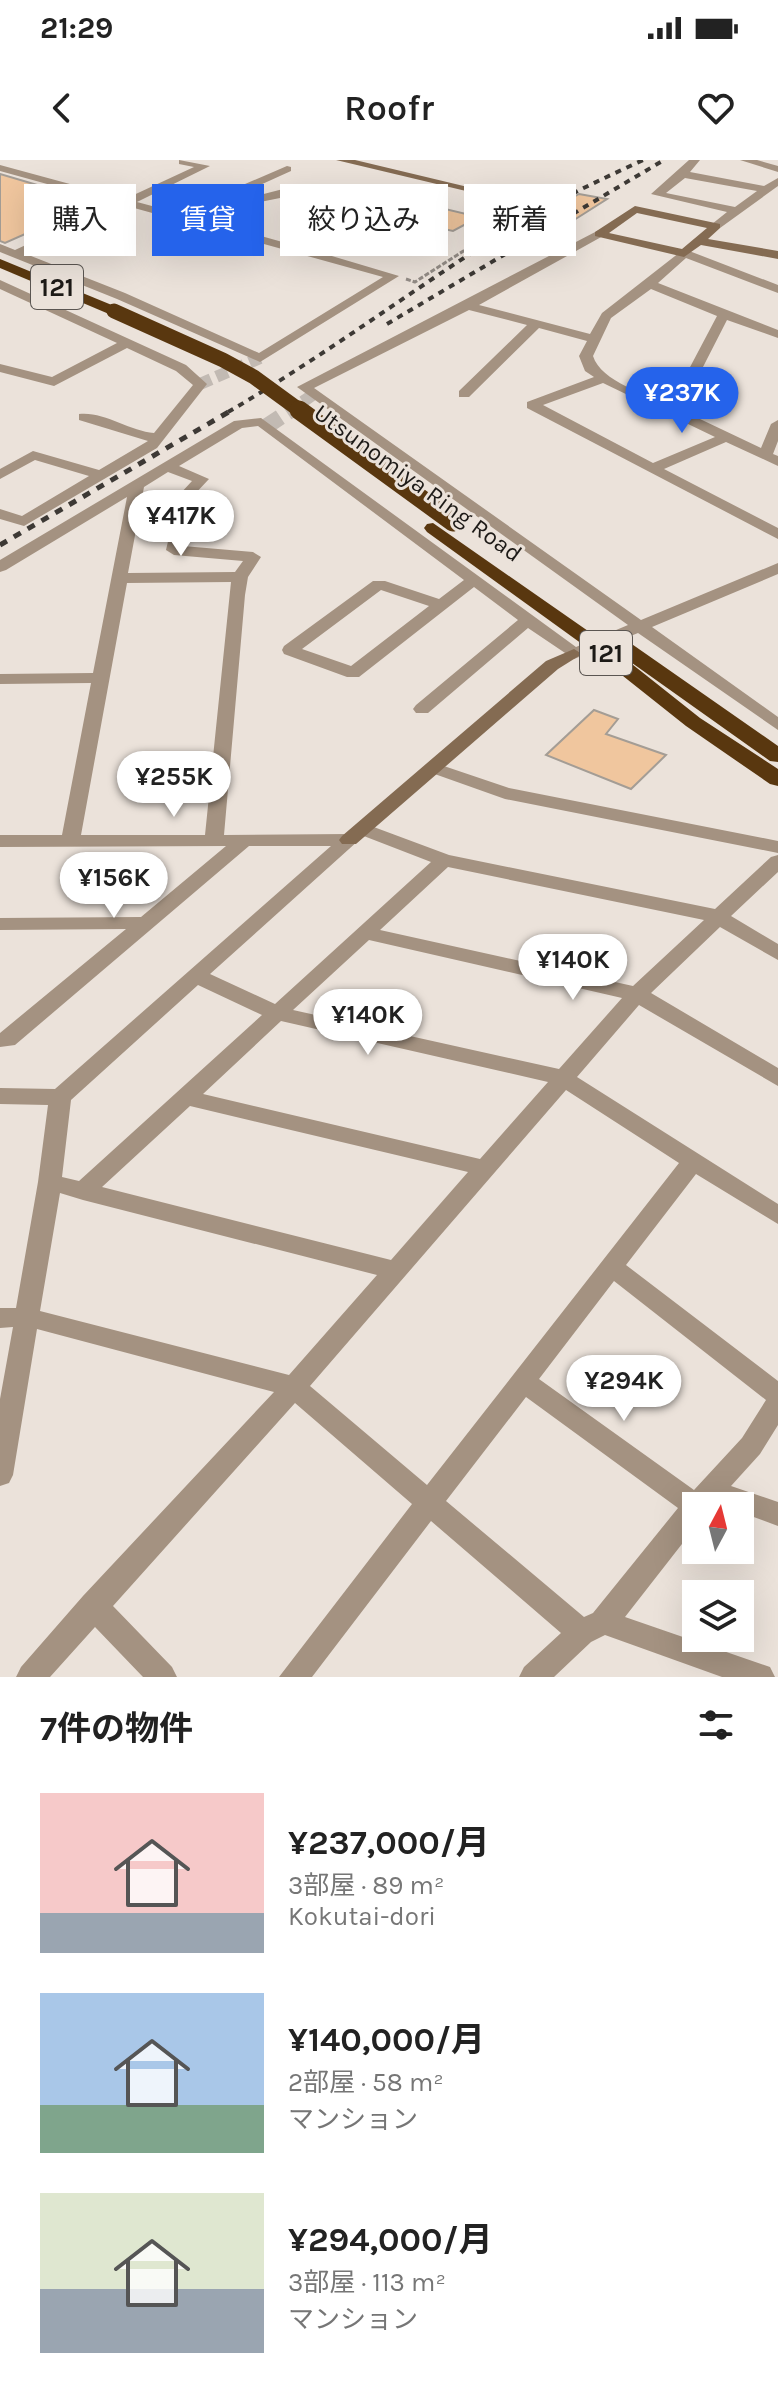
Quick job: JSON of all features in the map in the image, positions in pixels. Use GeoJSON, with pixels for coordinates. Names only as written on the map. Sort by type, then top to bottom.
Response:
{"type":"FeatureCollection","features":[{"type":"Feature","properties":{"kind":"highway","name":"Utsunomiya Ring Road"},"geometry":{"type":"LineString","coordinates":[[0,263],[219,372],[443,525],[604,642],[778,756]]}},
{"type":"Feature","properties":{"kind":"highway","name":"Utsunomiya Ring Road"},"geometry":{"type":"LineString","coordinates":[[0,274],[107,314]]}},
{"type":"Feature","properties":{"kind":"highway","name":"Utsunomiya Ring Road"},"geometry":{"type":"LineString","coordinates":[[604,642],[693,722],[778,779]]}},
{"type":"Feature","properties":{"kind":"street"},"geometry":{"type":"LineString","coordinates":[[341,160],[464,188]]}},
{"type":"Feature","properties":{"kind":"street"},"geometry":{"type":"LineString","coordinates":[[695,160],[683,174],[599,234],[468,306],[304,387],[778,725]]}},
{"type":"Feature","properties":{"kind":"street"},"geometry":{"type":"LineString","coordinates":[[745,160],[778,169]]}},
{"type":"Feature","properties":{"kind":"street"},"geometry":{"type":"LineString","coordinates":[[136,199],[205,166],[183,162]]}},
{"type":"Feature","properties":{"kind":"street"},"geometry":{"type":"LineString","coordinates":[[0,168],[56,184]]}},
{"type":"Feature","properties":{"kind":"street"},"geometry":{"type":"LineString","coordinates":[[253,184],[287,169]]}},
{"type":"Feature","properties":{"kind":"street"},"geometry":{"type":"LineString","coordinates":[[683,174],[774,186]]}},
{"type":"Feature","properties":{"kind":"street"},"geometry":{"type":"LineString","coordinates":[[774,186],[716,226],[650,284],[606,316],[586,356],[590,368],[604,378],[772,459],[778,424]]}},
{"type":"Feature","properties":{"kind":"street"},"geometry":{"type":"LineString","coordinates":[[657,194],[737,211]]}},
{"type":"Feature","properties":{"kind":"street"},"geometry":{"type":"LineString","coordinates":[[635,209],[716,226]]}},
{"type":"Feature","properties":{"kind":"street"},"geometry":{"type":"LineString","coordinates":[[599,234],[684,253],[778,289]]}},
{"type":"Feature","properties":{"kind":"street"},"geometry":{"type":"LineString","coordinates":[[698,241],[778,255]]}},
{"type":"Feature","properties":{"kind":"street"},"geometry":{"type":"LineString","coordinates":[[0,248],[121,296],[260,358],[393,276]]}},
{"type":"Feature","properties":{"kind":"street"},"geometry":{"type":"LineString","coordinates":[[16,254],[24,250]]}},
{"type":"Feature","properties":{"kind":"street"},"geometry":{"type":"LineString","coordinates":[[324,256],[393,276]]}},
{"type":"Feature","properties":{"kind":"street"},"geometry":{"type":"LineString","coordinates":[[0,284],[181,368],[200,384],[152,445],[24,521],[0,514]]}},
{"type":"Feature","properties":{"kind":"street"},"geometry":{"type":"LineString","coordinates":[[650,284],[778,334]]}},
{"type":"Feature","properties":{"kind":"street"},"geometry":{"type":"LineString","coordinates":[[468,306],[594,339]]}},
{"type":"Feature","properties":{"kind":"street"},"geometry":{"type":"LineString","coordinates":[[674,411],[724,314]]}},
{"type":"Feature","properties":{"kind":"street"},"geometry":{"type":"LineString","coordinates":[[464,394],[535,325]]}},
{"type":"Feature","properties":{"kind":"street"},"geometry":{"type":"LineString","coordinates":[[0,368],[54,382],[127,343]]}},
{"type":"Feature","properties":{"kind":"street"},"geometry":{"type":"LineString","coordinates":[[604,378],[532,405],[778,534]]}},
{"type":"Feature","properties":{"kind":"street"},"geometry":{"type":"LineString","coordinates":[[84,417],[140,436],[159,437]]}},
{"type":"Feature","properties":{"kind":"street"},"geometry":{"type":"LineString","coordinates":[[1,570],[239,424],[261,422],[574,654]]}},
{"type":"Feature","properties":{"kind":"street"},"geometry":{"type":"LineString","coordinates":[[653,468],[727,437]]}},
{"type":"Feature","properties":{"kind":"street"},"geometry":{"type":"LineString","coordinates":[[0,475],[33,455],[100,475]]}},
{"type":"Feature","properties":{"kind":"street"},"geometry":{"type":"LineString","coordinates":[[167,467],[202,479],[186,495],[174,550],[253,557],[240,577],[214,841]]}},
{"type":"Feature","properties":{"kind":"street"},"geometry":{"type":"LineString","coordinates":[[70,841],[137,486]]}},
{"type":"Feature","properties":{"kind":"street"},"geometry":{"type":"LineString","coordinates":[[0,1475],[50,1182],[60,1097],[194,975],[552,665],[777,569]]}},
{"type":"Feature","properties":{"kind":"street"},"geometry":{"type":"LineString","coordinates":[[122,578],[240,577]]}},
{"type":"Feature","properties":{"kind":"street"},"geometry":{"type":"LineString","coordinates":[[442,605],[379,584],[290,650],[353,673],[442,605],[473,580]]}},
{"type":"Feature","properties":{"kind":"street"},"geometry":{"type":"LineString","coordinates":[[422,709],[528,620]]}},
{"type":"Feature","properties":{"kind":"street"},"geometry":{"type":"LineString","coordinates":[[0,679],[102,678]]}},
{"type":"Feature","properties":{"kind":"street"},"geometry":{"type":"LineString","coordinates":[[435,768],[505,793],[778,847]]}},
{"type":"Feature","properties":{"kind":"street"},"geometry":{"type":"LineString","coordinates":[[0,841],[214,841],[356,834],[444,860],[717,916],[778,953]]}},
{"type":"Feature","properties":{"kind":"street"},"geometry":{"type":"LineString","coordinates":[[0,1040],[7,1040],[245,840]]}},
{"type":"Feature","properties":{"kind":"street"},"geometry":{"type":"LineString","coordinates":[[83,1191],[189,1098],[444,860]]}},
{"type":"Feature","properties":{"kind":"street"},"geometry":{"type":"LineString","coordinates":[[31,1677],[93,1605],[294,1387],[637,994],[778,861]]}},
{"type":"Feature","properties":{"kind":"street"},"geometry":{"type":"LineString","coordinates":[[0,924],[146,923]]}},
{"type":"Feature","properties":{"kind":"street"},"geometry":{"type":"LineString","coordinates":[[365,933],[637,994],[778,1078]]}},
{"type":"Feature","properties":{"kind":"street"},"geometry":{"type":"LineString","coordinates":[[194,975],[279,1014],[563,1078],[778,1215]]}},
{"type":"Feature","properties":{"kind":"street"},"geometry":{"type":"LineString","coordinates":[[0,1096],[60,1097]]}},
{"type":"Feature","properties":{"kind":"street"},"geometry":{"type":"LineString","coordinates":[[189,1098],[485,1168]]}},
{"type":"Feature","properties":{"kind":"street"},"geometry":{"type":"LineString","coordinates":[[294,1677],[693,1161]]}},
{"type":"Feature","properties":{"kind":"street"},"geometry":{"type":"LineString","coordinates":[[50,1182],[395,1270]]}},
{"type":"Feature","properties":{"kind":"street"},"geometry":{"type":"LineString","coordinates":[[611,1266],[778,1395]]}},
{"type":"Feature","properties":{"kind":"street"},"geometry":{"type":"LineString","coordinates":[[0,1318],[27,1317],[294,1387],[427,1502],[592,1628],[760,1677]]}},
{"type":"Feature","properties":{"kind":"street"},"geometry":{"type":"LineString","coordinates":[[522,1380],[685,1492]]}},
{"type":"Feature","properties":{"kind":"street"},"geometry":{"type":"LineString","coordinates":[[709,1492],[751,1446],[778,1402]]}},
{"type":"Feature","properties":{"kind":"street"},"geometry":{"type":"LineString","coordinates":[[754,1510],[778,1514]]}},
{"type":"Feature","properties":{"kind":"street"},"geometry":{"type":"LineString","coordinates":[[534,1677],[592,1628],[682,1523]]}},
{"type":"Feature","properties":{"kind":"street"},"geometry":{"type":"LineString","coordinates":[[93,1605],[162,1677]]}},
{"type":"Feature","properties":{"kind":"path"},"geometry":{"type":"LineString","coordinates":[[393,276],[415,282],[464,251]]}},
{"type":"Feature","properties":{"kind":"building"},"geometry":{"type":"Polygon","coordinates":[[[0,174],[34,184],[24,184],[24,234],[5,243],[0,241],[0,174]]]}},
{"type":"Feature","properties":{"kind":"building"},"geometry":{"type":"Polygon","coordinates":[[[579,194],[607,199],[576,219],[576,196],[579,194]]]}},
{"type":"Feature","properties":{"kind":"building"},"geometry":{"type":"Polygon","coordinates":[[[448,210],[464,213],[464,225],[453,231],[448,230],[448,210]]]}},
{"type":"Feature","properties":{"kind":"building"},"geometry":{"type":"Polygon","coordinates":[[[594,710],[618,719],[606,734],[666,755],[631,789],[546,755],[594,710]]]}},
{"type":"Feature","properties":{"kind":"tunnel"},"geometry":{"type":"LineString","coordinates":[[200,384],[260,358]]}},
{"type":"Feature","properties":{"kind":"tunnel"},"geometry":{"type":"LineString","coordinates":[[288,412],[314,394]]}},
{"type":"Feature","properties":{"kind":"tunnel"},"geometry":{"type":"LineString","coordinates":[[267,426],[288,412]]}},
{"type":"Feature","properties":{"kind":"railway"},"geometry":{"type":"LineString","coordinates":[[228,412],[512,227],[643,160]]}},
{"type":"Feature","properties":{"kind":"railway"},"geometry":{"type":"LineString","coordinates":[[387,324],[664,160]]}},
{"type":"Feature","properties":{"kind":"railway"},"geometry":{"type":"LineString","coordinates":[[0,545],[232,410]]}}]}
